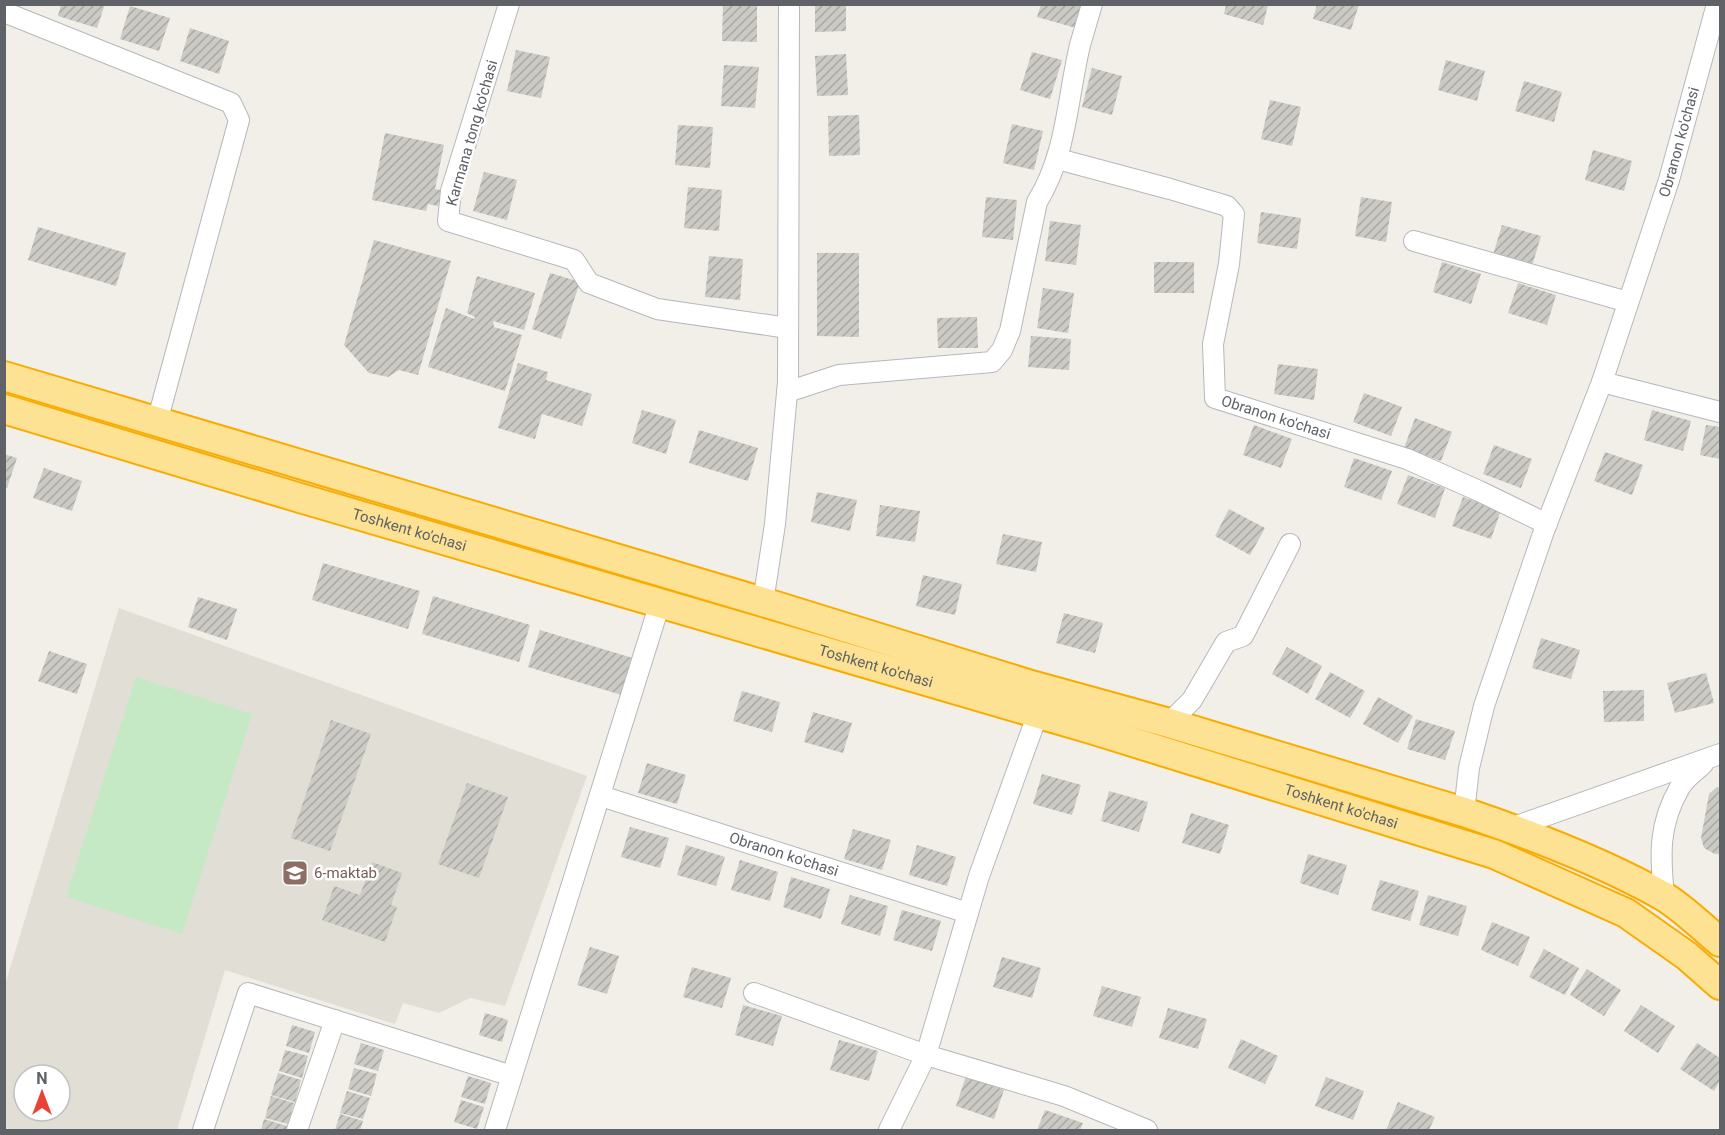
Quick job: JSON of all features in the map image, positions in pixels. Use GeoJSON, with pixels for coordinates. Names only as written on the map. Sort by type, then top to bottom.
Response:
{"type":"FeatureCollection","features":[{"type":"Feature","properties":{"kind":"highway","name":"Toshkent ko'chasi"},"geometry":{"type":"LineString","coordinates":[[4,376],[764,602],[1031,685],[1169,723],[1464,812],[1511,828],[1590,861],[1664,897],[1720,942]]}},
{"type":"Feature","properties":{"kind":"highway","name":"Toshkent ko'chasi"},"geometry":{"type":"LineString","coordinates":[[4,409],[300,498],[1038,713],[1494,854],[1626,913],[1687,956],[1720,985]]}},
{"type":"Feature","properties":{"kind":"street","name":"Karmana tong ko'chasi"},"geometry":{"type":"LineString","coordinates":[[509,4],[452,191],[448,221],[574,260],[589,283],[657,309],[788,328]]}},
{"type":"Feature","properties":{"kind":"street"},"geometry":{"type":"LineString","coordinates":[[764,602],[775,524],[787,392],[789,4]]}},
{"type":"Feature","properties":{"kind":"street"},"geometry":{"type":"LineString","coordinates":[[787,392],[839,375],[992,362],[1002,350],[1010,331],[1037,202],[1047,186],[1058,159],[1080,45],[1092,4]]}},
{"type":"Feature","properties":{"kind":"street","name":"Obranon ko'chasi"},"geometry":{"type":"LineString","coordinates":[[1464,812],[1469,768],[1484,706],[1547,524],[1602,382],[1669,180],[1718,11]]}},
{"type":"Feature","properties":{"kind":"street"},"geometry":{"type":"LineString","coordinates":[[4,12],[231,103],[239,120],[157,422]]}},
{"type":"Feature","properties":{"kind":"street","name":"Obranon ko'chasi"},"geometry":{"type":"LineString","coordinates":[[1058,159],[1227,206],[1234,214],[1229,264],[1213,344],[1215,398],[1407,459],[1479,490],[1547,524]]}},
{"type":"Feature","properties":{"kind":"street"},"geometry":{"type":"LineString","coordinates":[[1414,241],[1628,302]]}},
{"type":"Feature","properties":{"kind":"street"},"geometry":{"type":"LineString","coordinates":[[1602,382],[1720,412]]}},
{"type":"Feature","properties":{"kind":"street"},"geometry":{"type":"LineString","coordinates":[[1169,723],[1192,700],[1226,642],[1243,636],[1290,544]]}},
{"type":"Feature","properties":{"kind":"street"},"geometry":{"type":"LineString","coordinates":[[495,1131],[660,603]]}},
{"type":"Feature","properties":{"kind":"street"},"geometry":{"type":"LineString","coordinates":[[890,1131],[926,1055],[979,876],[1038,713]]}},
{"type":"Feature","properties":{"kind":"street"},"geometry":{"type":"LineString","coordinates":[[1511,828],[1714,757]]}},
{"type":"Feature","properties":{"kind":"street"},"geometry":{"type":"LineString","coordinates":[[1664,897],[1660,854],[1664,825],[1681,786],[1714,757]]}},
{"type":"Feature","properties":{"kind":"street","name":"Obranon ko'chasi"},"geometry":{"type":"LineString","coordinates":[[601,796],[968,913]]}},
{"type":"Feature","properties":{"kind":"street"},"geometry":{"type":"LineString","coordinates":[[203,1131],[248,993],[512,1076]]}},
{"type":"Feature","properties":{"kind":"street"},"geometry":{"type":"LineString","coordinates":[[754,993],[926,1055],[1064,1096],[1147,1131]]}},
{"type":"Feature","properties":{"kind":"street"},"geometry":{"type":"LineString","coordinates":[[297,1131],[335,1020]]}},
{"type":"Feature","properties":{"kind":"shaded area","name":"6-maktab"},"geometry":{"type":"Polygon","coordinates":[[[119,608],[587,776],[505,1006],[470,998],[439,1013],[403,1003],[395,1024],[225,970],[177,1130],[5,1130],[5,985],[119,608]]]}},
{"type":"Feature","properties":{"kind":"green space"},"geometry":{"type":"Polygon","coordinates":[[[136,677],[252,714],[182,934],[66,897],[136,677]]]}},
{"type":"Feature","properties":{"kind":"building"},"geometry":{"type":"Polygon","coordinates":[[[61,4],[105,4],[97,28],[58,16],[61,4]]]}},
{"type":"Feature","properties":{"kind":"building"},"geometry":{"type":"Polygon","coordinates":[[[723,4],[757,4],[757,42],[722,41],[723,4]]]}},
{"type":"Feature","properties":{"kind":"building"},"geometry":{"type":"Polygon","coordinates":[[[815,4],[846,4],[846,31],[815,32],[815,4]]]}},
{"type":"Feature","properties":{"kind":"building"},"geometry":{"type":"Polygon","coordinates":[[[1041,4],[1083,4],[1076,28],[1037,17],[1041,4]]]}},
{"type":"Feature","properties":{"kind":"building"},"geometry":{"type":"Polygon","coordinates":[[[1317,4],[1359,4],[1351,30],[1313,19],[1317,4]]]}},
{"type":"Feature","properties":{"kind":"building"},"geometry":{"type":"Polygon","coordinates":[[[1226,5],[1268,5],[1263,25],[1224,14],[1226,5]]]}},
{"type":"Feature","properties":{"kind":"building"},"geometry":{"type":"Polygon","coordinates":[[[130,6],[170,18],[159,51],[120,39],[130,6]]]}},
{"type":"Feature","properties":{"kind":"building"},"geometry":{"type":"Polygon","coordinates":[[[190,28],[229,41],[219,74],[180,61],[190,28]]]}},
{"type":"Feature","properties":{"kind":"building"},"geometry":{"type":"Polygon","coordinates":[[[516,50],[550,57],[541,98],[507,91],[516,50]]]}},
{"type":"Feature","properties":{"kind":"building"},"geometry":{"type":"Polygon","coordinates":[[[1032,52],[1062,60],[1050,99],[1020,90],[1032,52]]]}},
{"type":"Feature","properties":{"kind":"building"},"geometry":{"type":"Polygon","coordinates":[[[846,54],[848,95],[817,96],[815,56],[846,54]]]}},
{"type":"Feature","properties":{"kind":"building"},"geometry":{"type":"Polygon","coordinates":[[[1446,60],[1485,71],[1477,101],[1438,90],[1446,60]]]}},
{"type":"Feature","properties":{"kind":"building"},"geometry":{"type":"Polygon","coordinates":[[[724,65],[759,67],[755,108],[721,106],[724,65]]]}},
{"type":"Feature","properties":{"kind":"building"},"geometry":{"type":"Polygon","coordinates":[[[1092,68],[1122,76],[1112,115],[1082,107],[1092,68]]]}},
{"type":"Feature","properties":{"kind":"building"},"geometry":{"type":"Polygon","coordinates":[[[1524,81],[1562,92],[1554,122],[1515,111],[1524,81]]]}},
{"type":"Feature","properties":{"kind":"building"},"geometry":{"type":"Polygon","coordinates":[[[1270,100],[1301,107],[1292,146],[1261,139],[1270,100]]]}},
{"type":"Feature","properties":{"kind":"building"},"geometry":{"type":"Polygon","coordinates":[[[859,115],[860,155],[829,156],[828,116],[859,115]]]}},
{"type":"Feature","properties":{"kind":"building"},"geometry":{"type":"Polygon","coordinates":[[[1012,124],[1043,131],[1034,170],[1003,163],[1012,124]]]}},
{"type":"Feature","properties":{"kind":"building"},"geometry":{"type":"Polygon","coordinates":[[[678,125],[713,127],[710,168],[675,165],[678,125]]]}},
{"type":"Feature","properties":{"kind":"building"},"geometry":{"type":"Polygon","coordinates":[[[385,133],[444,145],[435,189],[441,190],[438,206],[428,204],[426,211],[372,200],[385,133]]]}},
{"type":"Feature","properties":{"kind":"building"},"geometry":{"type":"Polygon","coordinates":[[[1593,150],[1632,161],[1624,191],[1585,180],[1593,150]]]}},
{"type":"Feature","properties":{"kind":"building"},"geometry":{"type":"Polygon","coordinates":[[[484,172],[517,180],[507,220],[473,211],[484,172]]]}},
{"type":"Feature","properties":{"kind":"building"},"geometry":{"type":"Polygon","coordinates":[[[688,187],[722,190],[719,231],[684,228],[688,187]]]}},
{"type":"Feature","properties":{"kind":"building"},"geometry":{"type":"Polygon","coordinates":[[[986,197],[1017,200],[1013,240],[982,237],[986,197]]]}},
{"type":"Feature","properties":{"kind":"building"},"geometry":{"type":"Polygon","coordinates":[[[1361,197],[1392,202],[1386,242],[1355,236],[1361,197]]]}},
{"type":"Feature","properties":{"kind":"building"},"geometry":{"type":"Polygon","coordinates":[[[1261,212],[1301,218],[1297,249],[1257,243],[1261,212]]]}},
{"type":"Feature","properties":{"kind":"building"},"geometry":{"type":"Polygon","coordinates":[[[1050,221],[1081,225],[1076,265],[1045,261],[1050,221]]]}},
{"type":"Feature","properties":{"kind":"building"},"geometry":{"type":"Polygon","coordinates":[[[1502,225],[1541,236],[1532,266],[1493,255],[1502,225]]]}},
{"type":"Feature","properties":{"kind":"building"},"geometry":{"type":"Polygon","coordinates":[[[38,227],[126,253],[116,286],[28,260],[38,227]]]}},
{"type":"Feature","properties":{"kind":"building"},"geometry":{"type":"Polygon","coordinates":[[[374,240],[451,261],[418,375],[399,370],[388,377],[369,373],[344,345],[374,240]]]}},
{"type":"Feature","properties":{"kind":"building"},"geometry":{"type":"Polygon","coordinates":[[[817,253],[859,253],[859,337],[817,336],[817,253]]]}},
{"type":"Feature","properties":{"kind":"building"},"geometry":{"type":"Polygon","coordinates":[[[709,256],[743,259],[740,300],[705,297],[709,256]]]}},
{"type":"Feature","properties":{"kind":"building"},"geometry":{"type":"Polygon","coordinates":[[[1154,262],[1194,262],[1194,293],[1154,293],[1154,262]]]}},
{"type":"Feature","properties":{"kind":"building"},"geometry":{"type":"Polygon","coordinates":[[[1442,262],[1481,274],[1471,304],[1433,292],[1442,262]]]}},
{"type":"Feature","properties":{"kind":"building"},"geometry":{"type":"Polygon","coordinates":[[[550,273],[580,282],[561,339],[532,329],[550,273]]]}},
{"type":"Feature","properties":{"kind":"building"},"geometry":{"type":"Polygon","coordinates":[[[477,276],[535,293],[524,330],[493,321],[494,327],[522,335],[505,391],[428,367],[446,308],[474,319],[475,317],[467,313],[477,276]]]}},
{"type":"Feature","properties":{"kind":"building"},"geometry":{"type":"Polygon","coordinates":[[[1518,283],[1556,295],[1547,325],[1508,313],[1518,283]]]}},
{"type":"Feature","properties":{"kind":"building"},"geometry":{"type":"Polygon","coordinates":[[[1043,288],[1074,293],[1068,333],[1037,328],[1043,288]]]}},
{"type":"Feature","properties":{"kind":"building"},"geometry":{"type":"Polygon","coordinates":[[[977,317],[978,348],[938,348],[937,318],[977,317]]]}},
{"type":"Feature","properties":{"kind":"building"},"geometry":{"type":"Polygon","coordinates":[[[1031,336],[1071,339],[1069,370],[1028,367],[1031,336]]]}},
{"type":"Feature","properties":{"kind":"building"},"geometry":{"type":"Polygon","coordinates":[[[518,363],[548,372],[546,380],[592,394],[582,426],[542,414],[535,439],[498,428],[518,363]]]}},
{"type":"Feature","properties":{"kind":"building"},"geometry":{"type":"Polygon","coordinates":[[[1278,364],[1318,369],[1314,400],[1274,394],[1278,364]]]}},
{"type":"Feature","properties":{"kind":"building"},"geometry":{"type":"Polygon","coordinates":[[[1364,393],[1402,407],[1391,436],[1353,422],[1364,393]]]}},
{"type":"Feature","properties":{"kind":"building"},"geometry":{"type":"Polygon","coordinates":[[[642,410],[676,420],[666,454],[632,443],[642,410]]]}},
{"type":"Feature","properties":{"kind":"building"},"geometry":{"type":"Polygon","coordinates":[[[1652,410],[1691,421],[1683,451],[1644,440],[1652,410]]]}},
{"type":"Feature","properties":{"kind":"building"},"geometry":{"type":"Polygon","coordinates":[[[1415,418],[1452,432],[1441,461],[1404,448],[1415,418]]]}},
{"type":"Feature","properties":{"kind":"building"},"geometry":{"type":"Polygon","coordinates":[[[1254,425],[1292,439],[1281,468],[1243,455],[1254,425]]]}},
{"type":"Feature","properties":{"kind":"building"},"geometry":{"type":"Polygon","coordinates":[[[1706,425],[1720,427],[1720,459],[1700,455],[1706,425]]]}},
{"type":"Feature","properties":{"kind":"building"},"geometry":{"type":"Polygon","coordinates":[[[699,430],[758,448],[748,481],[689,463],[699,430]]]}},
{"type":"Feature","properties":{"kind":"building"},"geometry":{"type":"Polygon","coordinates":[[[1494,445],[1532,459],[1521,488],[1483,474],[1494,445]]]}},
{"type":"Feature","properties":{"kind":"building"},"geometry":{"type":"Polygon","coordinates":[[[1605,452],[1643,465],[1632,495],[1594,481],[1605,452]]]}},
{"type":"Feature","properties":{"kind":"building"},"geometry":{"type":"Polygon","coordinates":[[[4,454],[17,458],[7,488],[4,487],[4,454]]]}},
{"type":"Feature","properties":{"kind":"building"},"geometry":{"type":"Polygon","coordinates":[[[1354,458],[1392,471],[1381,500],[1344,487],[1354,458]]]}},
{"type":"Feature","properties":{"kind":"building"},"geometry":{"type":"Polygon","coordinates":[[[44,468],[82,481],[72,511],[33,498],[44,468]]]}},
{"type":"Feature","properties":{"kind":"building"},"geometry":{"type":"Polygon","coordinates":[[[1408,475],[1445,488],[1435,518],[1397,504],[1408,475]]]}},
{"type":"Feature","properties":{"kind":"building"},"geometry":{"type":"Polygon","coordinates":[[[817,492],[857,500],[850,531],[811,522],[817,492]]]}},
{"type":"Feature","properties":{"kind":"building"},"geometry":{"type":"Polygon","coordinates":[[[1463,497],[1501,510],[1491,539],[1452,526],[1463,497]]]}},
{"type":"Feature","properties":{"kind":"building"},"geometry":{"type":"Polygon","coordinates":[[[880,505],[920,511],[915,542],[876,536],[880,505]]]}},
{"type":"Feature","properties":{"kind":"building"},"geometry":{"type":"Polygon","coordinates":[[[1229,509],[1265,528],[1250,555],[1215,536],[1229,509]]]}},
{"type":"Feature","properties":{"kind":"building"},"geometry":{"type":"Polygon","coordinates":[[[1003,534],[1042,542],[1036,572],[996,564],[1003,534]]]}},
{"type":"Feature","properties":{"kind":"building"},"geometry":{"type":"Polygon","coordinates":[[[323,563],[420,591],[408,629],[312,600],[323,563]]]}},
{"type":"Feature","properties":{"kind":"building"},"geometry":{"type":"Polygon","coordinates":[[[923,575],[962,584],[955,615],[916,606],[923,575]]]}},
{"type":"Feature","properties":{"kind":"building"},"geometry":{"type":"Polygon","coordinates":[[[433,596],[530,625],[519,662],[422,634],[433,596]]]}},
{"type":"Feature","properties":{"kind":"building"},"geometry":{"type":"Polygon","coordinates":[[[198,597],[237,609],[227,640],[188,627],[198,597]]]}},
{"type":"Feature","properties":{"kind":"building"},"geometry":{"type":"Polygon","coordinates":[[[1064,613],[1103,623],[1095,653],[1056,643],[1064,613]]]}},
{"type":"Feature","properties":{"kind":"building"},"geometry":{"type":"Polygon","coordinates":[[[540,630],[636,659],[625,696],[528,667],[540,630]]]}},
{"type":"Feature","properties":{"kind":"building"},"geometry":{"type":"Polygon","coordinates":[[[1541,638],[1580,650],[1571,679],[1532,668],[1541,638]]]}},
{"type":"Feature","properties":{"kind":"building"},"geometry":{"type":"Polygon","coordinates":[[[1287,647],[1322,666],[1308,694],[1272,674],[1287,647]]]}},
{"type":"Feature","properties":{"kind":"building"},"geometry":{"type":"Polygon","coordinates":[[[49,651],[87,664],[77,694],[38,681],[49,651]]]}},
{"type":"Feature","properties":{"kind":"building"},"geometry":{"type":"Polygon","coordinates":[[[1330,672],[1365,691],[1350,718],[1315,699],[1330,672]]]}},
{"type":"Feature","properties":{"kind":"building"},"geometry":{"type":"Polygon","coordinates":[[[1706,673],[1714,703],[1675,713],[1667,683],[1706,673]]]}},
{"type":"Feature","properties":{"kind":"building"},"geometry":{"type":"Polygon","coordinates":[[[1644,690],[1644,721],[1604,722],[1603,691],[1644,690]]]}},
{"type":"Feature","properties":{"kind":"building"},"geometry":{"type":"Polygon","coordinates":[[[742,691],[780,702],[772,732],[733,721],[742,691]]]}},
{"type":"Feature","properties":{"kind":"building"},"geometry":{"type":"Polygon","coordinates":[[[1378,697],[1413,716],[1398,743],[1363,724],[1378,697]]]}},
{"type":"Feature","properties":{"kind":"building"},"geometry":{"type":"Polygon","coordinates":[[[813,712],[852,723],[843,753],[804,742],[813,712]]]}},
{"type":"Feature","properties":{"kind":"building"},"geometry":{"type":"Polygon","coordinates":[[[1416,719],[1455,731],[1445,760],[1407,749],[1416,719]]]}},
{"type":"Feature","properties":{"kind":"building"},"geometry":{"type":"Polygon","coordinates":[[[331,720],[371,734],[330,851],[291,838],[331,720]]]}},
{"type":"Feature","properties":{"kind":"building"},"geometry":{"type":"Polygon","coordinates":[[[647,763],[686,775],[677,804],[638,793],[647,763]]]}},
{"type":"Feature","properties":{"kind":"building"},"geometry":{"type":"Polygon","coordinates":[[[1042,774],[1081,785],[1072,815],[1033,804],[1042,774]]]}},
{"type":"Feature","properties":{"kind":"building"},"geometry":{"type":"Polygon","coordinates":[[[467,783],[508,797],[479,878],[438,864],[467,783]]]}},
{"type":"Feature","properties":{"kind":"building"},"geometry":{"type":"Polygon","coordinates":[[[1717,787],[1720,788],[1720,854],[1704,848],[1701,838],[1709,794],[1717,787]]]}},
{"type":"Feature","properties":{"kind":"building"},"geometry":{"type":"Polygon","coordinates":[[[1109,791],[1148,802],[1139,832],[1101,821],[1109,791]]]}},
{"type":"Feature","properties":{"kind":"building"},"geometry":{"type":"Polygon","coordinates":[[[1191,813],[1229,825],[1220,854],[1182,843],[1191,813]]]}},
{"type":"Feature","properties":{"kind":"building"},"geometry":{"type":"Polygon","coordinates":[[[630,827],[669,838],[660,868],[621,857],[630,827]]]}},
{"type":"Feature","properties":{"kind":"building"},"geometry":{"type":"Polygon","coordinates":[[[853,829],[891,840],[882,870],[844,859],[853,829]]]}},
{"type":"Feature","properties":{"kind":"building"},"geometry":{"type":"Polygon","coordinates":[[[686,845],[725,857],[716,886],[677,875],[686,845]]]}},
{"type":"Feature","properties":{"kind":"building"},"geometry":{"type":"Polygon","coordinates":[[[917,845],[956,857],[947,886],[909,875],[917,845]]]}},
{"type":"Feature","properties":{"kind":"building"},"geometry":{"type":"Polygon","coordinates":[[[1308,854],[1347,865],[1338,895],[1300,883],[1308,854]]]}},
{"type":"Feature","properties":{"kind":"building"},"geometry":{"type":"Polygon","coordinates":[[[740,860],[778,872],[770,901],[731,890],[740,860]]]}},
{"type":"Feature","properties":{"kind":"building"},"geometry":{"type":"Polygon","coordinates":[[[372,862],[402,873],[391,905],[397,907],[385,942],[322,920],[334,886],[360,895],[372,862]]]}},
{"type":"Feature","properties":{"kind":"building"},"geometry":{"type":"Polygon","coordinates":[[[791,877],[830,889],[821,919],[783,907],[791,877]]]}},
{"type":"Feature","properties":{"kind":"building"},"geometry":{"type":"Polygon","coordinates":[[[1380,880],[1419,891],[1410,921],[1371,910],[1380,880]]]}},
{"type":"Feature","properties":{"kind":"building"},"geometry":{"type":"Polygon","coordinates":[[[850,895],[888,906],[880,936],[841,924],[850,895]]]}},
{"type":"Feature","properties":{"kind":"building"},"geometry":{"type":"Polygon","coordinates":[[[1428,895],[1467,906],[1458,936],[1419,925],[1428,895]]]}},
{"type":"Feature","properties":{"kind":"building"},"geometry":{"type":"Polygon","coordinates":[[[902,910],[941,921],[932,951],[893,940],[902,910]]]}},
{"type":"Feature","properties":{"kind":"building"},"geometry":{"type":"Polygon","coordinates":[[[1492,922],[1530,937],[1518,966],[1481,950],[1492,922]]]}},
{"type":"Feature","properties":{"kind":"building"},"geometry":{"type":"Polygon","coordinates":[[[590,947],[619,956],[607,994],[577,985],[590,947]]]}},
{"type":"Feature","properties":{"kind":"building"},"geometry":{"type":"Polygon","coordinates":[[[1544,949],[1579,968],[1565,995],[1529,977],[1544,949]]]}},
{"type":"Feature","properties":{"kind":"building"},"geometry":{"type":"Polygon","coordinates":[[[1002,957],[1041,968],[1032,998],[993,987],[1002,957]]]}},
{"type":"Feature","properties":{"kind":"building"},"geometry":{"type":"Polygon","coordinates":[[[692,967],[731,978],[722,1008],[683,997],[692,967]]]}},
{"type":"Feature","properties":{"kind":"building"},"geometry":{"type":"Polygon","coordinates":[[[1587,969],[1621,990],[1604,1016],[1570,995],[1587,969]]]}},
{"type":"Feature","properties":{"kind":"building"},"geometry":{"type":"Polygon","coordinates":[[[1102,986],[1141,997],[1132,1027],[1093,1016],[1102,986]]]}},
{"type":"Feature","properties":{"kind":"building"},"geometry":{"type":"Polygon","coordinates":[[[743,1005],[782,1016],[773,1046],[735,1035],[743,1005]]]}},
{"type":"Feature","properties":{"kind":"building"},"geometry":{"type":"Polygon","coordinates":[[[1641,1005],[1675,1026],[1658,1053],[1624,1031],[1641,1005]]]}},
{"type":"Feature","properties":{"kind":"building"},"geometry":{"type":"Polygon","coordinates":[[[1168,1008],[1207,1019],[1198,1049],[1159,1038],[1168,1008]]]}},
{"type":"Feature","properties":{"kind":"building"},"geometry":{"type":"Polygon","coordinates":[[[485,1013],[508,1020],[502,1042],[479,1035],[485,1013]]]}},
{"type":"Feature","properties":{"kind":"building"},"geometry":{"type":"Polygon","coordinates":[[[292,1025],[315,1032],[309,1053],[286,1046],[292,1025]]]}},
{"type":"Feature","properties":{"kind":"building"},"geometry":{"type":"Polygon","coordinates":[[[1241,1039],[1278,1056],[1265,1084],[1228,1068],[1241,1039]]]}},
{"type":"Feature","properties":{"kind":"building"},"geometry":{"type":"Polygon","coordinates":[[[839,1040],[878,1051],[869,1081],[830,1070],[839,1040]]]}},
{"type":"Feature","properties":{"kind":"building"},"geometry":{"type":"Polygon","coordinates":[[[361,1043],[384,1050],[378,1071],[354,1064],[361,1043]]]}},
{"type":"Feature","properties":{"kind":"building"},"geometry":{"type":"Polygon","coordinates":[[[1697,1043],[1720,1058],[1720,1081],[1714,1091],[1680,1069],[1697,1043]]]}},
{"type":"Feature","properties":{"kind":"building"},"geometry":{"type":"Polygon","coordinates":[[[285,1050],[308,1056],[302,1078],[279,1071],[285,1050]]]}},
{"type":"Feature","properties":{"kind":"building"},"geometry":{"type":"Polygon","coordinates":[[[354,1068],[377,1074],[371,1096],[348,1089],[354,1068]]]}},
{"type":"Feature","properties":{"kind":"building"},"geometry":{"type":"Polygon","coordinates":[[[278,1073],[301,1080],[295,1102],[271,1095],[278,1073]]]}},
{"type":"Feature","properties":{"kind":"building"},"geometry":{"type":"Polygon","coordinates":[[[468,1076],[491,1083],[485,1104],[461,1097],[468,1076]]]}},
{"type":"Feature","properties":{"kind":"building"},"geometry":{"type":"Polygon","coordinates":[[[966,1076],[1004,1090],[994,1119],[956,1106],[966,1076]]]}},
{"type":"Feature","properties":{"kind":"building"},"geometry":{"type":"Polygon","coordinates":[[[1326,1077],[1364,1091],[1353,1120],[1315,1106],[1326,1077]]]}},
{"type":"Feature","properties":{"kind":"building"},"geometry":{"type":"Polygon","coordinates":[[[347,1091],[370,1098],[363,1119],[340,1113],[347,1091]]]}},
{"type":"Feature","properties":{"kind":"building"},"geometry":{"type":"Polygon","coordinates":[[[271,1096],[294,1103],[288,1124],[265,1118],[271,1096]]]}},
{"type":"Feature","properties":{"kind":"building"},"geometry":{"type":"Polygon","coordinates":[[[461,1100],[484,1107],[477,1129],[454,1122],[461,1100]]]}},
{"type":"Feature","properties":{"kind":"building"},"geometry":{"type":"Polygon","coordinates":[[[1398,1102],[1435,1117],[1429,1130],[1386,1130],[1398,1102]]]}},
{"type":"Feature","properties":{"kind":"building"},"geometry":{"type":"Polygon","coordinates":[[[1045,1110],[1083,1123],[1080,1130],[1037,1130],[1045,1110]]]}},
{"type":"Feature","properties":{"kind":"building"},"geometry":{"type":"Polygon","coordinates":[[[340,1114],[363,1121],[360,1130],[335,1130],[340,1114]]]}},
{"type":"Feature","properties":{"kind":"building"},"geometry":{"type":"Polygon","coordinates":[[[264,1119],[287,1126],[286,1130],[261,1130],[264,1119]]]}},
{"type":"Feature","properties":{"kind":"place","name":"6-maktab"},"geometry":{"type":"Point","coordinates":[295,873]}}]}
